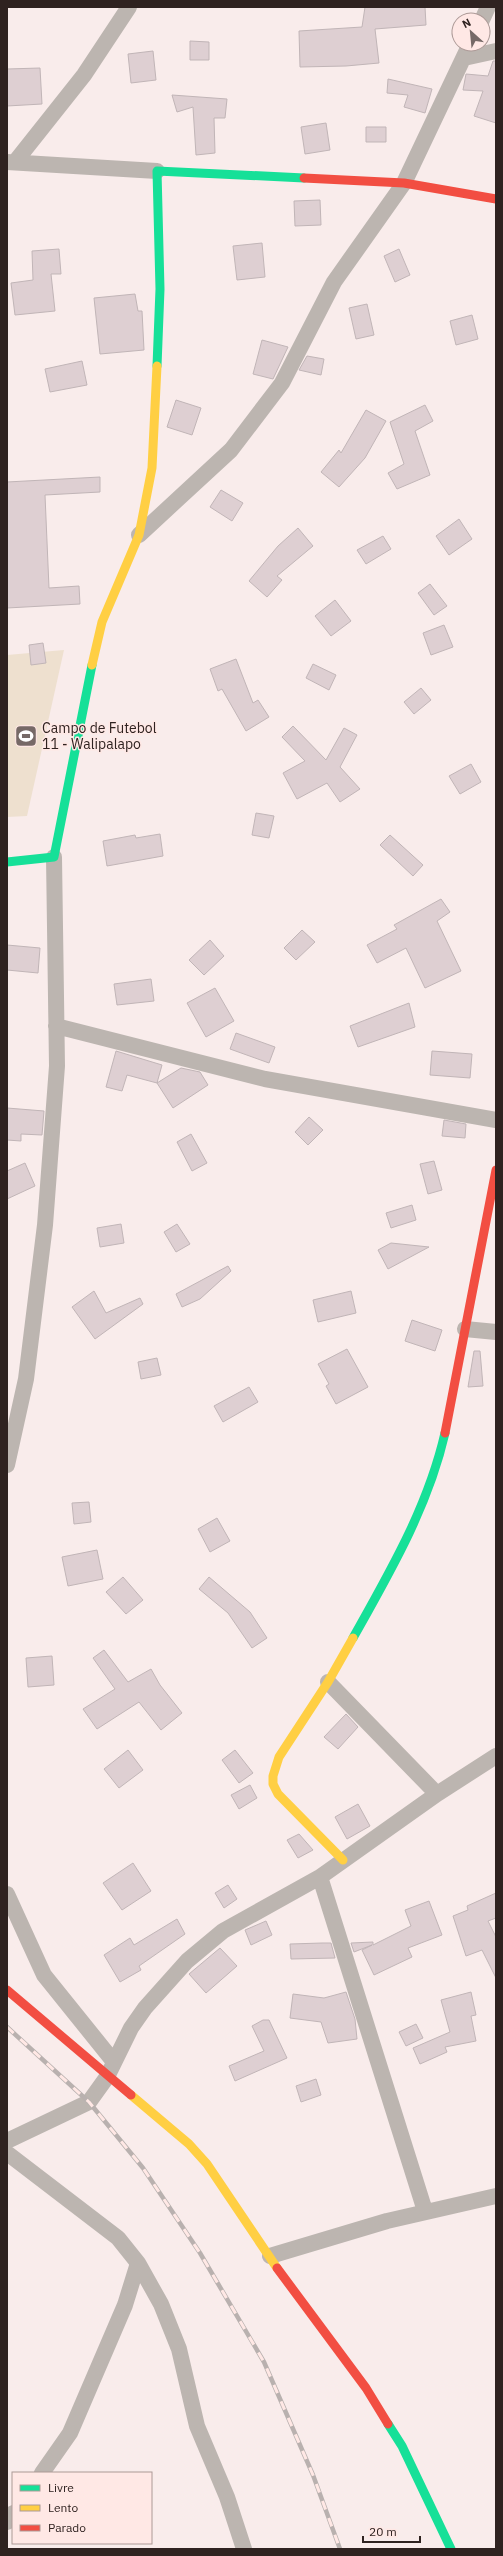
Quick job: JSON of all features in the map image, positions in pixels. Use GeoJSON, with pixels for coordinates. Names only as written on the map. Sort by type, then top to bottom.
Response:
{"type":"FeatureCollection","features":[{"type":"Feature","properties":{"kind":"street"},"geometry":{"type":"LineString","coordinates":[[11,162],[84,75],[129,7]]}},
{"type":"Feature","properties":{"kind":"street"},"geometry":{"type":"LineString","coordinates":[[139,535],[231,450],[282,383],[334,282],[404,183],[467,52]]}},
{"type":"Feature","properties":{"kind":"street"},"geometry":{"type":"LineString","coordinates":[[11,162],[404,183],[496,199]]}},
{"type":"Feature","properties":{"kind":"street"},"geometry":{"type":"LineString","coordinates":[[7,1465],[26,1379],[45,1225],[57,1066],[54,857],[82,706],[102,622],[139,535],[153,460],[160,289],[157,171]]}},
{"type":"Feature","properties":{"kind":"street"},"geometry":{"type":"LineString","coordinates":[[7,862],[54,857]]}},
{"type":"Feature","properties":{"kind":"street"},"geometry":{"type":"LineString","coordinates":[[56,1026],[265,1079],[496,1120]]}},
{"type":"Feature","properties":{"kind":"street"},"geometry":{"type":"LineString","coordinates":[[343,1860],[278,1794],[273,1784],[273,1776],[279,1757],[328,1682],[403,1548],[423,1503],[445,1435],[464,1329],[496,1170]]}},
{"type":"Feature","properties":{"kind":"street"},"geometry":{"type":"LineString","coordinates":[[464,1329],[496,1332]]}},
{"type":"Feature","properties":{"kind":"street"},"geometry":{"type":"LineString","coordinates":[[328,1682],[437,1794]]}},
{"type":"Feature","properties":{"kind":"street"},"geometry":{"type":"LineString","coordinates":[[7,2141],[89,2102],[107,2077],[145,2008],[187,1961],[223,1931],[320,1877],[437,1794],[496,1756]]}},
{"type":"Feature","properties":{"kind":"street"},"geometry":{"type":"LineString","coordinates":[[320,1877],[425,2211]]}},
{"type":"Feature","properties":{"kind":"street"},"geometry":{"type":"LineString","coordinates":[[7,1894],[44,1975],[114,2062]]}},
{"type":"Feature","properties":{"kind":"street"},"geometry":{"type":"LineString","coordinates":[[7,1990],[107,2077],[189,2144],[207,2164],[270,2256],[366,2388],[402,2446],[451,2549]]}},
{"type":"Feature","properties":{"kind":"street"},"geometry":{"type":"LineString","coordinates":[[7,2152],[118,2238],[138,2263],[160,2304],[179,2349],[197,2426],[227,2497],[244,2549]]}},
{"type":"Feature","properties":{"kind":"street"},"geometry":{"type":"LineString","coordinates":[[270,2256],[425,2211],[496,2196]]}},
{"type":"Feature","properties":{"kind":"street"},"geometry":{"type":"LineString","coordinates":[[43,2472],[70,2433],[125,2305],[138,2263]]}},
{"type":"Feature","properties":{"kind":"shaded area","name":"Campo de Futebol 11 - Walipalapo"},"geometry":{"type":"Polygon","coordinates":[[[64,650],[27,816],[7,817],[7,655],[64,650]]]}},
{"type":"Feature","properties":{"kind":"building"},"geometry":{"type":"Polygon","coordinates":[[[365,7],[425,7],[426,25],[375,29],[379,63],[346,66],[300,67],[299,31],[362,27],[365,7]]]}},
{"type":"Feature","properties":{"kind":"building"},"geometry":{"type":"Polygon","coordinates":[[[190,41],[209,42],[209,60],[190,60],[190,41]]]}},
{"type":"Feature","properties":{"kind":"building"},"geometry":{"type":"Polygon","coordinates":[[[153,51],[156,80],[131,83],[128,54],[153,51]]]}},
{"type":"Feature","properties":{"kind":"building"},"geometry":{"type":"Polygon","coordinates":[[[493,61],[496,61],[496,123],[474,116],[483,91],[463,90],[466,74],[488,76],[493,61]]]}},
{"type":"Feature","properties":{"kind":"building"},"geometry":{"type":"Polygon","coordinates":[[[40,68],[42,104],[7,106],[7,69],[40,68]]]}},
{"type":"Feature","properties":{"kind":"building"},"geometry":{"type":"Polygon","coordinates":[[[388,79],[432,89],[425,113],[404,107],[408,95],[387,93],[388,79]]]}},
{"type":"Feature","properties":{"kind":"building"},"geometry":{"type":"Polygon","coordinates":[[[172,95],[227,99],[225,118],[214,118],[215,153],[196,155],[193,107],[177,112],[172,95]]]}},
{"type":"Feature","properties":{"kind":"building"},"geometry":{"type":"Polygon","coordinates":[[[326,123],[330,150],[305,154],[301,127],[326,123]]]}},
{"type":"Feature","properties":{"kind":"building"},"geometry":{"type":"Polygon","coordinates":[[[366,127],[386,127],[386,142],[366,142],[366,127]]]}},
{"type":"Feature","properties":{"kind":"building"},"geometry":{"type":"Polygon","coordinates":[[[320,200],[321,225],[295,226],[294,201],[320,200]]]}},
{"type":"Feature","properties":{"kind":"building"},"geometry":{"type":"Polygon","coordinates":[[[262,243],[265,277],[237,280],[233,246],[262,243]]]}},
{"type":"Feature","properties":{"kind":"building"},"geometry":{"type":"Polygon","coordinates":[[[59,249],[61,274],[51,274],[55,311],[15,315],[11,283],[33,280],[32,251],[59,249]]]}},
{"type":"Feature","properties":{"kind":"building"},"geometry":{"type":"Polygon","coordinates":[[[399,249],[410,275],[395,282],[384,256],[399,249]]]}},
{"type":"Feature","properties":{"kind":"building"},"geometry":{"type":"Polygon","coordinates":[[[135,294],[138,311],[142,311],[144,350],[100,354],[94,298],[135,294]]]}},
{"type":"Feature","properties":{"kind":"building"},"geometry":{"type":"Polygon","coordinates":[[[367,304],[374,335],[356,339],[349,308],[367,304]]]}},
{"type":"Feature","properties":{"kind":"building"},"geometry":{"type":"Polygon","coordinates":[[[472,315],[478,339],[456,345],[450,321],[472,315]]]}},
{"type":"Feature","properties":{"kind":"building"},"geometry":{"type":"Polygon","coordinates":[[[262,340],[288,347],[273,379],[253,374],[262,340]]]}},
{"type":"Feature","properties":{"kind":"building"},"geometry":{"type":"Polygon","coordinates":[[[307,356],[324,359],[321,375],[299,370],[307,356]]]}},
{"type":"Feature","properties":{"kind":"building"},"geometry":{"type":"Polygon","coordinates":[[[82,361],[87,385],[50,392],[45,369],[82,361]]]}},
{"type":"Feature","properties":{"kind":"building"},"geometry":{"type":"Polygon","coordinates":[[[176,400],[201,408],[192,435],[167,427],[176,400]]]}},
{"type":"Feature","properties":{"kind":"building"},"geometry":{"type":"Polygon","coordinates":[[[425,405],[433,421],[415,431],[430,475],[397,489],[388,473],[404,464],[390,422],[425,405]]]}},
{"type":"Feature","properties":{"kind":"building"},"geometry":{"type":"Polygon","coordinates":[[[366,410],[386,421],[365,458],[339,487],[321,472],[339,450],[341,453],[366,410]]]}},
{"type":"Feature","properties":{"kind":"building"},"geometry":{"type":"Polygon","coordinates":[[[100,477],[100,492],[45,495],[49,588],[79,586],[80,604],[7,608],[7,482],[100,477]]]}},
{"type":"Feature","properties":{"kind":"building"},"geometry":{"type":"Polygon","coordinates":[[[221,490],[243,503],[232,521],[210,507],[221,490]]]}},
{"type":"Feature","properties":{"kind":"building"},"geometry":{"type":"Polygon","coordinates":[[[459,519],[472,539],[449,555],[436,536],[459,519]]]}},
{"type":"Feature","properties":{"kind":"building"},"geometry":{"type":"Polygon","coordinates":[[[298,528],[313,546],[277,576],[282,580],[267,597],[249,581],[278,546],[298,528]]]}},
{"type":"Feature","properties":{"kind":"building"},"geometry":{"type":"Polygon","coordinates":[[[383,536],[391,549],[366,564],[357,550],[383,536]]]}},
{"type":"Feature","properties":{"kind":"building"},"geometry":{"type":"Polygon","coordinates":[[[430,584],[447,606],[434,615],[418,593],[430,584]]]}},
{"type":"Feature","properties":{"kind":"building"},"geometry":{"type":"Polygon","coordinates":[[[335,600],[351,621],[331,636],[315,616],[335,600]]]}},
{"type":"Feature","properties":{"kind":"building"},"geometry":{"type":"Polygon","coordinates":[[[444,625],[453,647],[431,655],[423,633],[444,625]]]}},
{"type":"Feature","properties":{"kind":"building"},"geometry":{"type":"Polygon","coordinates":[[[43,643],[46,663],[31,665],[29,645],[43,643]]]}},
{"type":"Feature","properties":{"kind":"building"},"geometry":{"type":"Polygon","coordinates":[[[236,659],[253,703],[258,700],[269,717],[246,731],[222,689],[218,691],[210,669],[236,659]]]}},
{"type":"Feature","properties":{"kind":"building"},"geometry":{"type":"Polygon","coordinates":[[[313,664],[336,675],[329,690],[306,678],[313,664]]]}},
{"type":"Feature","properties":{"kind":"building"},"geometry":{"type":"Polygon","coordinates":[[[421,688],[431,700],[414,714],[404,702],[421,688]]]}},
{"type":"Feature","properties":{"kind":"building"},"geometry":{"type":"Polygon","coordinates":[[[293,726],[326,760],[344,728],[357,735],[340,767],[360,789],[340,802],[327,783],[297,799],[283,773],[305,761],[282,737],[293,726]]]}},
{"type":"Feature","properties":{"kind":"building"},"geometry":{"type":"Polygon","coordinates":[[[471,764],[481,782],[460,794],[449,776],[471,764]]]}},
{"type":"Feature","properties":{"kind":"building"},"geometry":{"type":"Polygon","coordinates":[[[256,813],[274,816],[269,838],[252,835],[256,813]]]}},
{"type":"Feature","properties":{"kind":"building"},"geometry":{"type":"Polygon","coordinates":[[[160,834],[163,856],[107,866],[103,841],[135,835],[136,838],[160,834]]]}},
{"type":"Feature","properties":{"kind":"building"},"geometry":{"type":"Polygon","coordinates":[[[390,835],[423,865],[413,876],[380,845],[390,835]]]}},
{"type":"Feature","properties":{"kind":"building"},"geometry":{"type":"Polygon","coordinates":[[[441,899],[450,912],[437,921],[461,971],[425,988],[406,948],[377,963],[367,945],[397,929],[394,925],[441,899]]]}},
{"type":"Feature","properties":{"kind":"building"},"geometry":{"type":"Polygon","coordinates":[[[302,930],[315,942],[296,960],[284,948],[302,930]]]}},
{"type":"Feature","properties":{"kind":"building"},"geometry":{"type":"Polygon","coordinates":[[[210,940],[224,956],[204,975],[189,960],[210,940]]]}},
{"type":"Feature","properties":{"kind":"building"},"geometry":{"type":"Polygon","coordinates":[[[7,945],[40,948],[38,973],[7,970],[7,945]]]}},
{"type":"Feature","properties":{"kind":"building"},"geometry":{"type":"Polygon","coordinates":[[[151,979],[154,1001],[117,1005],[114,984],[151,979]]]}},
{"type":"Feature","properties":{"kind":"building"},"geometry":{"type":"Polygon","coordinates":[[[215,988],[234,1021],[206,1037],[187,1003],[215,988]]]}},
{"type":"Feature","properties":{"kind":"building"},"geometry":{"type":"Polygon","coordinates":[[[409,1003],[415,1027],[358,1047],[350,1026],[409,1003]]]}},
{"type":"Feature","properties":{"kind":"building"},"geometry":{"type":"Polygon","coordinates":[[[236,1033],[275,1047],[269,1063],[230,1049],[236,1033]]]}},
{"type":"Feature","properties":{"kind":"building"},"geometry":{"type":"Polygon","coordinates":[[[116,1051],[162,1065],[157,1083],[127,1075],[122,1091],[106,1087],[116,1051]]]}},
{"type":"Feature","properties":{"kind":"building"},"geometry":{"type":"Polygon","coordinates":[[[432,1051],[472,1054],[470,1078],[430,1075],[432,1051]]]}},
{"type":"Feature","properties":{"kind":"building"},"geometry":{"type":"Polygon","coordinates":[[[181,1068],[200,1072],[208,1085],[173,1108],[157,1083],[181,1068]]]}},
{"type":"Feature","properties":{"kind":"building"},"geometry":{"type":"Polygon","coordinates":[[[7,1108],[44,1111],[42,1135],[21,1134],[21,1141],[7,1140],[7,1108]]]}},
{"type":"Feature","properties":{"kind":"building"},"geometry":{"type":"Polygon","coordinates":[[[309,1117],[323,1130],[308,1145],[295,1132],[309,1117]]]}},
{"type":"Feature","properties":{"kind":"building"},"geometry":{"type":"Polygon","coordinates":[[[444,1120],[466,1124],[465,1138],[442,1136],[444,1120]]]}},
{"type":"Feature","properties":{"kind":"building"},"geometry":{"type":"Polygon","coordinates":[[[191,1134],[207,1163],[192,1171],[177,1142],[191,1134]]]}},
{"type":"Feature","properties":{"kind":"building"},"geometry":{"type":"Polygon","coordinates":[[[434,1161],[442,1190],[428,1194],[420,1164],[434,1161]]]}},
{"type":"Feature","properties":{"kind":"building"},"geometry":{"type":"Polygon","coordinates":[[[25,1163],[35,1186],[7,1199],[7,1171],[25,1163]]]}},
{"type":"Feature","properties":{"kind":"building"},"geometry":{"type":"Polygon","coordinates":[[[412,1205],[416,1220],[391,1228],[386,1213],[412,1205]]]}},
{"type":"Feature","properties":{"kind":"building"},"geometry":{"type":"Polygon","coordinates":[[[121,1224],[124,1243],[100,1247],[97,1228],[121,1224]]]}},
{"type":"Feature","properties":{"kind":"building"},"geometry":{"type":"Polygon","coordinates":[[[177,1224],[190,1244],[176,1252],[164,1232],[177,1224]]]}},
{"type":"Feature","properties":{"kind":"building"},"geometry":{"type":"Polygon","coordinates":[[[391,1243],[429,1247],[388,1269],[378,1250],[391,1243]]]}},
{"type":"Feature","properties":{"kind":"building"},"geometry":{"type":"Polygon","coordinates":[[[228,1266],[231,1271],[200,1299],[182,1307],[176,1294],[228,1266]]]}},
{"type":"Feature","properties":{"kind":"building"},"geometry":{"type":"Polygon","coordinates":[[[94,1291],[106,1313],[140,1298],[143,1304],[95,1339],[72,1307],[94,1291]]]}},
{"type":"Feature","properties":{"kind":"building"},"geometry":{"type":"Polygon","coordinates":[[[351,1291],[356,1313],[318,1322],[313,1300],[351,1291]]]}},
{"type":"Feature","properties":{"kind":"building"},"geometry":{"type":"Polygon","coordinates":[[[412,1320],[442,1330],[435,1351],[405,1341],[412,1320]]]}},
{"type":"Feature","properties":{"kind":"building"},"geometry":{"type":"Polygon","coordinates":[[[347,1349],[368,1387],[336,1404],[326,1386],[329,1384],[318,1364],[347,1349]]]}},
{"type":"Feature","properties":{"kind":"building"},"geometry":{"type":"Polygon","coordinates":[[[474,1351],[480,1351],[483,1386],[468,1387],[474,1351]]]}},
{"type":"Feature","properties":{"kind":"building"},"geometry":{"type":"Polygon","coordinates":[[[157,1358],[161,1375],[141,1379],[138,1362],[157,1358]]]}},
{"type":"Feature","properties":{"kind":"building"},"geometry":{"type":"Polygon","coordinates":[[[249,1387],[258,1402],[223,1422],[214,1406],[249,1387]]]}},
{"type":"Feature","properties":{"kind":"building"},"geometry":{"type":"Polygon","coordinates":[[[89,1502],[91,1522],[74,1524],[72,1503],[89,1502]]]}},
{"type":"Feature","properties":{"kind":"building"},"geometry":{"type":"Polygon","coordinates":[[[217,1518],[230,1541],[210,1552],[198,1529],[217,1518]]]}},
{"type":"Feature","properties":{"kind":"building"},"geometry":{"type":"Polygon","coordinates":[[[97,1550],[103,1579],[68,1586],[62,1557],[97,1550]]]}},
{"type":"Feature","properties":{"kind":"building"},"geometry":{"type":"Polygon","coordinates":[[[123,1577],[143,1600],[126,1614],[106,1592],[123,1577]]]}},
{"type":"Feature","properties":{"kind":"building"},"geometry":{"type":"Polygon","coordinates":[[[209,1577],[250,1612],[267,1638],[252,1648],[228,1613],[199,1589],[209,1577]]]}},
{"type":"Feature","properties":{"kind":"building"},"geometry":{"type":"Polygon","coordinates":[[[104,1650],[128,1682],[151,1669],[160,1685],[182,1713],[161,1730],[139,1702],[97,1729],[83,1709],[115,1689],[93,1658],[104,1650]]]}},
{"type":"Feature","properties":{"kind":"building"},"geometry":{"type":"Polygon","coordinates":[[[52,1656],[54,1685],[28,1687],[26,1658],[52,1656]]]}},
{"type":"Feature","properties":{"kind":"building"},"geometry":{"type":"Polygon","coordinates":[[[346,1714],[358,1727],[338,1749],[324,1737],[346,1714]]]}},
{"type":"Feature","properties":{"kind":"building"},"geometry":{"type":"Polygon","coordinates":[[[128,1750],[143,1770],[119,1788],[104,1769],[128,1750]]]}},
{"type":"Feature","properties":{"kind":"building"},"geometry":{"type":"Polygon","coordinates":[[[235,1750],[253,1773],[239,1783],[222,1760],[235,1750]]]}},
{"type":"Feature","properties":{"kind":"building"},"geometry":{"type":"Polygon","coordinates":[[[250,1785],[257,1798],[239,1809],[231,1795],[250,1785]]]}},
{"type":"Feature","properties":{"kind":"building"},"geometry":{"type":"Polygon","coordinates":[[[358,1804],[370,1826],[347,1839],[335,1817],[358,1804]]]}},
{"type":"Feature","properties":{"kind":"building"},"geometry":{"type":"Polygon","coordinates":[[[299,1834],[313,1850],[298,1858],[287,1840],[299,1834]]]}},
{"type":"Feature","properties":{"kind":"building"},"geometry":{"type":"Polygon","coordinates":[[[133,1863],[151,1891],[122,1910],[103,1883],[133,1863]]]}},
{"type":"Feature","properties":{"kind":"building"},"geometry":{"type":"Polygon","coordinates":[[[228,1885],[237,1899],[224,1908],[215,1893],[228,1885]]]}},
{"type":"Feature","properties":{"kind":"building"},"geometry":{"type":"Polygon","coordinates":[[[496,1893],[496,1918],[488,1921],[496,1937],[496,1978],[482,1950],[466,1956],[453,1916],[468,1910],[467,1906],[496,1893]]]}},
{"type":"Feature","properties":{"kind":"building"},"geometry":{"type":"Polygon","coordinates":[[[429,1901],[442,1935],[408,1948],[412,1957],[374,1975],[362,1950],[372,1945],[354,1952],[351,1943],[373,1942],[373,1945],[411,1926],[405,1910],[429,1901]]]}},
{"type":"Feature","properties":{"kind":"building"},"geometry":{"type":"Polygon","coordinates":[[[177,1919],[185,1934],[139,1966],[141,1970],[120,1982],[104,1955],[130,1938],[134,1945],[177,1919]]]}},
{"type":"Feature","properties":{"kind":"building"},"geometry":{"type":"Polygon","coordinates":[[[266,1921],[272,1935],[251,1945],[245,1930],[266,1921]]]}},
{"type":"Feature","properties":{"kind":"building"},"geometry":{"type":"Polygon","coordinates":[[[331,1943],[335,1958],[291,1959],[290,1944],[331,1943]]]}},
{"type":"Feature","properties":{"kind":"building"},"geometry":{"type":"Polygon","coordinates":[[[220,1948],[237,1966],[206,1993],[189,1974],[220,1948]]]}},
{"type":"Feature","properties":{"kind":"building"},"geometry":{"type":"Polygon","coordinates":[[[346,1992],[355,2019],[357,2039],[328,2043],[321,2022],[290,2018],[293,1994],[324,1998],[346,1992]]]}},
{"type":"Feature","properties":{"kind":"building"},"geometry":{"type":"Polygon","coordinates":[[[471,1992],[476,2015],[471,2016],[476,2041],[445,2047],[447,2052],[420,2064],[413,2048],[450,2032],[441,2000],[471,1992]]]}},
{"type":"Feature","properties":{"kind":"building"},"geometry":{"type":"Polygon","coordinates":[[[263,2020],[269,2020],[287,2058],[235,2081],[229,2066],[264,2051],[252,2026],[263,2020]]]}},
{"type":"Feature","properties":{"kind":"building"},"geometry":{"type":"Polygon","coordinates":[[[416,2024],[423,2038],[406,2046],[399,2032],[416,2024]]]}},
{"type":"Feature","properties":{"kind":"building"},"geometry":{"type":"Polygon","coordinates":[[[316,2079],[321,2095],[301,2102],[296,2086],[316,2079]]]}},
{"type":"Feature","properties":{"kind":"railway"},"geometry":{"type":"LineString","coordinates":[[7,2027],[89,2102],[143,2168],[200,2253],[264,2362],[313,2475],[340,2549]]}},
{"type":"Feature","properties":{"kind":"traffic: fast"},"geometry":{"type":"LineString","coordinates":[[157,366],[160,289],[157,171],[304,178]]}},
{"type":"Feature","properties":{"kind":"traffic: fast"},"geometry":{"type":"LineString","coordinates":[[7,862],[54,857],[92,665]]}},
{"type":"Feature","properties":{"kind":"traffic: fast"},"geometry":{"type":"LineString","coordinates":[[353,1638],[381,1589],[418,1513],[429,1487],[445,1433]]}},
{"type":"Feature","properties":{"kind":"traffic: fast"},"geometry":{"type":"LineString","coordinates":[[388,2424],[402,2446],[451,2549]]}},
{"type":"Feature","properties":{"kind":"traffic: slow"},"geometry":{"type":"LineString","coordinates":[[92,665],[102,622],[139,535],[152,468],[157,366]]}},
{"type":"Feature","properties":{"kind":"traffic: slow"},"geometry":{"type":"LineString","coordinates":[[343,1860],[278,1794],[273,1784],[273,1776],[279,1757],[328,1682],[353,1638]]}},
{"type":"Feature","properties":{"kind":"traffic: slow"},"geometry":{"type":"LineString","coordinates":[[131,2095],[189,2144],[207,2164],[277,2268]]}},
{"type":"Feature","properties":{"kind":"traffic: jam"},"geometry":{"type":"LineString","coordinates":[[304,178],[404,183],[496,199]]}},
{"type":"Feature","properties":{"kind":"traffic: jam"},"geometry":{"type":"LineString","coordinates":[[445,1433],[496,1170]]}},
{"type":"Feature","properties":{"kind":"traffic: jam"},"geometry":{"type":"LineString","coordinates":[[7,1990],[131,2095]]}},
{"type":"Feature","properties":{"kind":"traffic: jam"},"geometry":{"type":"LineString","coordinates":[[277,2268],[366,2388],[388,2424]]}},
{"type":"Feature","properties":{"kind":"place","name":"Campo de Futebol 11 - Walipalapo"},"geometry":{"type":"Point","coordinates":[26,736]}}]}
